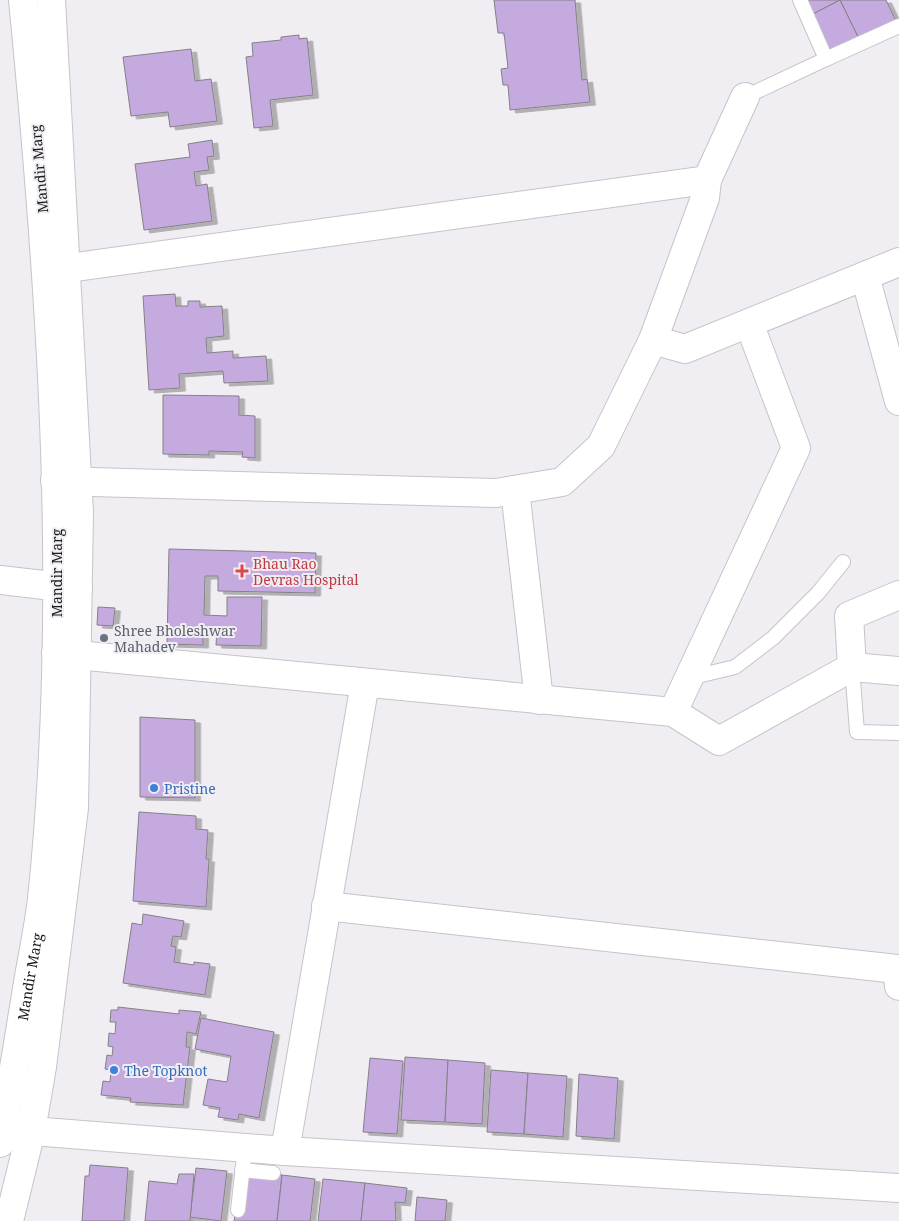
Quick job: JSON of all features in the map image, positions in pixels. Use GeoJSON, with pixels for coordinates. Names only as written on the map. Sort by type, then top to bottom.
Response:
{"type":"FeatureCollection","features":[{"type":"Feature","properties":{"kind":"street","name":"Mandir Marg"},"geometry":{"type":"LineString","coordinates":[[23,0],[56,270]]}},
{"type":"Feature","properties":{"kind":"street"},"geometry":{"type":"LineString","coordinates":[[9,1221],[30,1131],[42,1067],[74,808],[66,654],[68,588],[66,481],[56,270],[51,0]]}},
{"type":"Feature","properties":{"kind":"street"},"geometry":{"type":"LineString","coordinates":[[66,481],[496,493],[562,482],[601,446],[653,340],[705,198],[707,180],[745,97]]}},
{"type":"Feature","properties":{"kind":"street"},"geometry":{"type":"LineString","coordinates":[[56,270],[707,180]]}},
{"type":"Feature","properties":{"kind":"street"},"geometry":{"type":"LineString","coordinates":[[653,340],[685,349],[899,262]]}},
{"type":"Feature","properties":{"kind":"street"},"geometry":{"type":"LineString","coordinates":[[865,276],[899,402]]}},
{"type":"Feature","properties":{"kind":"street"},"geometry":{"type":"LineString","coordinates":[[673,712],[796,448],[749,323]]}},
{"type":"Feature","properties":{"kind":"street"},"geometry":{"type":"LineString","coordinates":[[514,490],[539,700]]}},
{"type":"Feature","properties":{"kind":"street"},"geometry":{"type":"LineString","coordinates":[[0,580],[68,588]]}},
{"type":"Feature","properties":{"kind":"street"},"geometry":{"type":"LineString","coordinates":[[852,667],[849,616],[899,595]]}},
{"type":"Feature","properties":{"kind":"street","name":"Mandir Marg"},"geometry":{"type":"LineString","coordinates":[[2,1136],[42,901],[54,737],[66,654]]}},
{"type":"Feature","properties":{"kind":"street"},"geometry":{"type":"LineString","coordinates":[[66,654],[673,712],[719,741],[852,667],[899,672]]}},
{"type":"Feature","properties":{"kind":"street"},"geometry":{"type":"LineString","coordinates":[[279,1162],[365,683]]}},
{"type":"Feature","properties":{"kind":"street"},"geometry":{"type":"LineString","coordinates":[[326,906],[898,975]]}},
{"type":"Feature","properties":{"kind":"street"},"geometry":{"type":"LineString","coordinates":[[2,1136],[30,1131],[279,1162],[899,1188]]}},
{"type":"Feature","properties":{"kind":"lane"},"geometry":{"type":"LineString","coordinates":[[800,0],[826,59]]}},
{"type":"Feature","properties":{"kind":"lane"},"geometry":{"type":"LineString","coordinates":[[745,97],[899,26]]}},
{"type":"Feature","properties":{"kind":"lane"},"geometry":{"type":"LineString","coordinates":[[689,678],[735,667],[743,661],[773,638],[818,593],[842,562]]}},
{"type":"Feature","properties":{"kind":"lane"},"geometry":{"type":"LineString","coordinates":[[852,667],[857,732],[899,734]]}},
{"type":"Feature","properties":{"kind":"lane"},"geometry":{"type":"LineString","coordinates":[[238,1210],[243,1159]]}},
{"type":"Feature","properties":{"kind":"building"},"geometry":{"type":"Polygon","coordinates":[[[494,0],[575,0],[582,80],[587,79],[590,102],[510,110],[508,85],[503,85],[501,69],[508,68],[504,33],[498,33],[494,0]]]}},
{"type":"Feature","properties":{"kind":"building"},"geometry":{"type":"Polygon","coordinates":[[[803,0],[840,0],[811,15],[803,0]]]}},
{"type":"Feature","properties":{"kind":"building"},"geometry":{"type":"Polygon","coordinates":[[[840,0],[886,0],[896,21],[859,39],[840,0]]]}},
{"type":"Feature","properties":{"kind":"building"},"geometry":{"type":"Polygon","coordinates":[[[840,0],[859,39],[831,55],[811,15],[840,0]]]}},
{"type":"Feature","properties":{"kind":"building"},"geometry":{"type":"Polygon","coordinates":[[[299,35],[299,39],[307,38],[313,95],[270,100],[273,126],[254,128],[246,57],[253,56],[252,43],[281,40],[281,37],[299,35]]]}},
{"type":"Feature","properties":{"kind":"building"},"geometry":{"type":"Polygon","coordinates":[[[191,49],[195,81],[211,79],[217,121],[170,127],[168,112],[131,116],[123,57],[191,49]]]}},
{"type":"Feature","properties":{"kind":"building"},"geometry":{"type":"Polygon","coordinates":[[[212,140],[214,156],[207,157],[209,170],[194,172],[196,186],[207,184],[212,221],[144,230],[135,164],[190,157],[188,144],[212,140]]]}},
{"type":"Feature","properties":{"kind":"building"},"geometry":{"type":"Polygon","coordinates":[[[175,294],[176,306],[188,306],[188,301],[200,301],[200,307],[222,306],[224,336],[206,338],[207,353],[233,351],[233,358],[266,356],[268,381],[224,383],[223,371],[179,374],[180,388],[149,390],[143,296],[175,294]]]}},
{"type":"Feature","properties":{"kind":"building"},"geometry":{"type":"Polygon","coordinates":[[[163,395],[239,396],[239,415],[255,416],[255,458],[242,457],[243,452],[209,451],[209,455],[163,454],[163,395]]]}},
{"type":"Feature","properties":{"kind":"building"},"geometry":{"type":"Polygon","coordinates":[[[169,549],[316,553],[315,593],[218,591],[218,576],[205,576],[204,615],[227,616],[227,597],[262,597],[261,646],[216,645],[217,630],[203,630],[203,645],[167,644],[169,549]]]}},
{"type":"Feature","properties":{"kind":"building"},"geometry":{"type":"Polygon","coordinates":[[[98,607],[115,608],[113,626],[97,625],[98,607]]]}},
{"type":"Feature","properties":{"kind":"building"},"geometry":{"type":"Polygon","coordinates":[[[140,717],[195,720],[195,798],[140,797],[140,717]]]}},
{"type":"Feature","properties":{"kind":"building"},"geometry":{"type":"Polygon","coordinates":[[[139,812],[196,816],[196,829],[208,830],[206,859],[209,859],[206,907],[133,901],[139,812]]]}},
{"type":"Feature","properties":{"kind":"building"},"geometry":{"type":"Polygon","coordinates":[[[143,914],[184,921],[181,937],[173,936],[171,946],[176,947],[174,962],[194,965],[194,962],[210,964],[205,995],[123,983],[132,923],[142,925],[143,914]]]}},
{"type":"Feature","properties":{"kind":"building"},"geometry":{"type":"Polygon","coordinates":[[[118,1007],[179,1014],[179,1010],[201,1012],[196,1034],[187,1032],[186,1047],[190,1047],[183,1105],[130,1102],[131,1098],[101,1095],[103,1081],[110,1082],[111,1070],[105,1069],[107,1055],[112,1056],[113,1047],[108,1046],[109,1033],[115,1034],[116,1022],[110,1022],[111,1010],[118,1010],[118,1007]]]}},
{"type":"Feature","properties":{"kind":"building"},"geometry":{"type":"Polygon","coordinates":[[[201,1018],[274,1032],[259,1118],[239,1114],[238,1120],[218,1117],[220,1108],[203,1105],[208,1079],[227,1082],[231,1056],[195,1049],[201,1018]]]}},
{"type":"Feature","properties":{"kind":"building"},"geometry":{"type":"Polygon","coordinates":[[[405,1057],[448,1060],[445,1122],[401,1120],[405,1057]]]}},
{"type":"Feature","properties":{"kind":"building"},"geometry":{"type":"Polygon","coordinates":[[[370,1058],[403,1061],[397,1134],[363,1132],[370,1058]]]}},
{"type":"Feature","properties":{"kind":"building"},"geometry":{"type":"Polygon","coordinates":[[[448,1060],[485,1063],[482,1124],[445,1122],[448,1060]]]}},
{"type":"Feature","properties":{"kind":"building"},"geometry":{"type":"Polygon","coordinates":[[[491,1070],[528,1073],[524,1134],[487,1132],[491,1070]]]}},
{"type":"Feature","properties":{"kind":"building"},"geometry":{"type":"Polygon","coordinates":[[[528,1073],[567,1076],[563,1137],[524,1134],[528,1073]]]}},
{"type":"Feature","properties":{"kind":"building"},"geometry":{"type":"Polygon","coordinates":[[[579,1074],[618,1078],[614,1139],[576,1136],[579,1074]]]}},
{"type":"Feature","properties":{"kind":"building"},"geometry":{"type":"Polygon","coordinates":[[[90,1165],[128,1168],[124,1221],[82,1221],[85,1176],[89,1176],[90,1165]]]}},
{"type":"Feature","properties":{"kind":"building"},"geometry":{"type":"Polygon","coordinates":[[[196,1168],[227,1171],[221,1221],[190,1217],[196,1168]]]}},
{"type":"Feature","properties":{"kind":"building"},"geometry":{"type":"Polygon","coordinates":[[[244,1172],[282,1175],[277,1221],[234,1221],[244,1172]]]}},
{"type":"Feature","properties":{"kind":"building"},"geometry":{"type":"Polygon","coordinates":[[[179,1174],[194,1174],[190,1221],[145,1221],[149,1181],[177,1184],[179,1174]]]}},
{"type":"Feature","properties":{"kind":"building"},"geometry":{"type":"Polygon","coordinates":[[[282,1175],[315,1179],[310,1221],[277,1221],[282,1175]]]}},
{"type":"Feature","properties":{"kind":"building"},"geometry":{"type":"Polygon","coordinates":[[[323,1179],[365,1183],[361,1221],[318,1221],[323,1179]]]}},
{"type":"Feature","properties":{"kind":"building"},"geometry":{"type":"Polygon","coordinates":[[[365,1183],[407,1188],[405,1203],[395,1202],[396,1221],[361,1221],[365,1183]]]}},
{"type":"Feature","properties":{"kind":"building"},"geometry":{"type":"Polygon","coordinates":[[[417,1197],[447,1200],[445,1221],[415,1221],[417,1197]]]}},
{"type":"Feature","properties":{"kind":"place","name":"Bhau Rao Devras Hospital"},"geometry":{"type":"Point","coordinates":[242,571]}},
{"type":"Feature","properties":{"kind":"place","name":"Shree Bholeshwar Mahadev"},"geometry":{"type":"Point","coordinates":[104,638]}},
{"type":"Feature","properties":{"kind":"place","name":"Pristine"},"geometry":{"type":"Point","coordinates":[154,788]}},
{"type":"Feature","properties":{"kind":"place","name":"The Topknot"},"geometry":{"type":"Point","coordinates":[114,1070]}}]}
